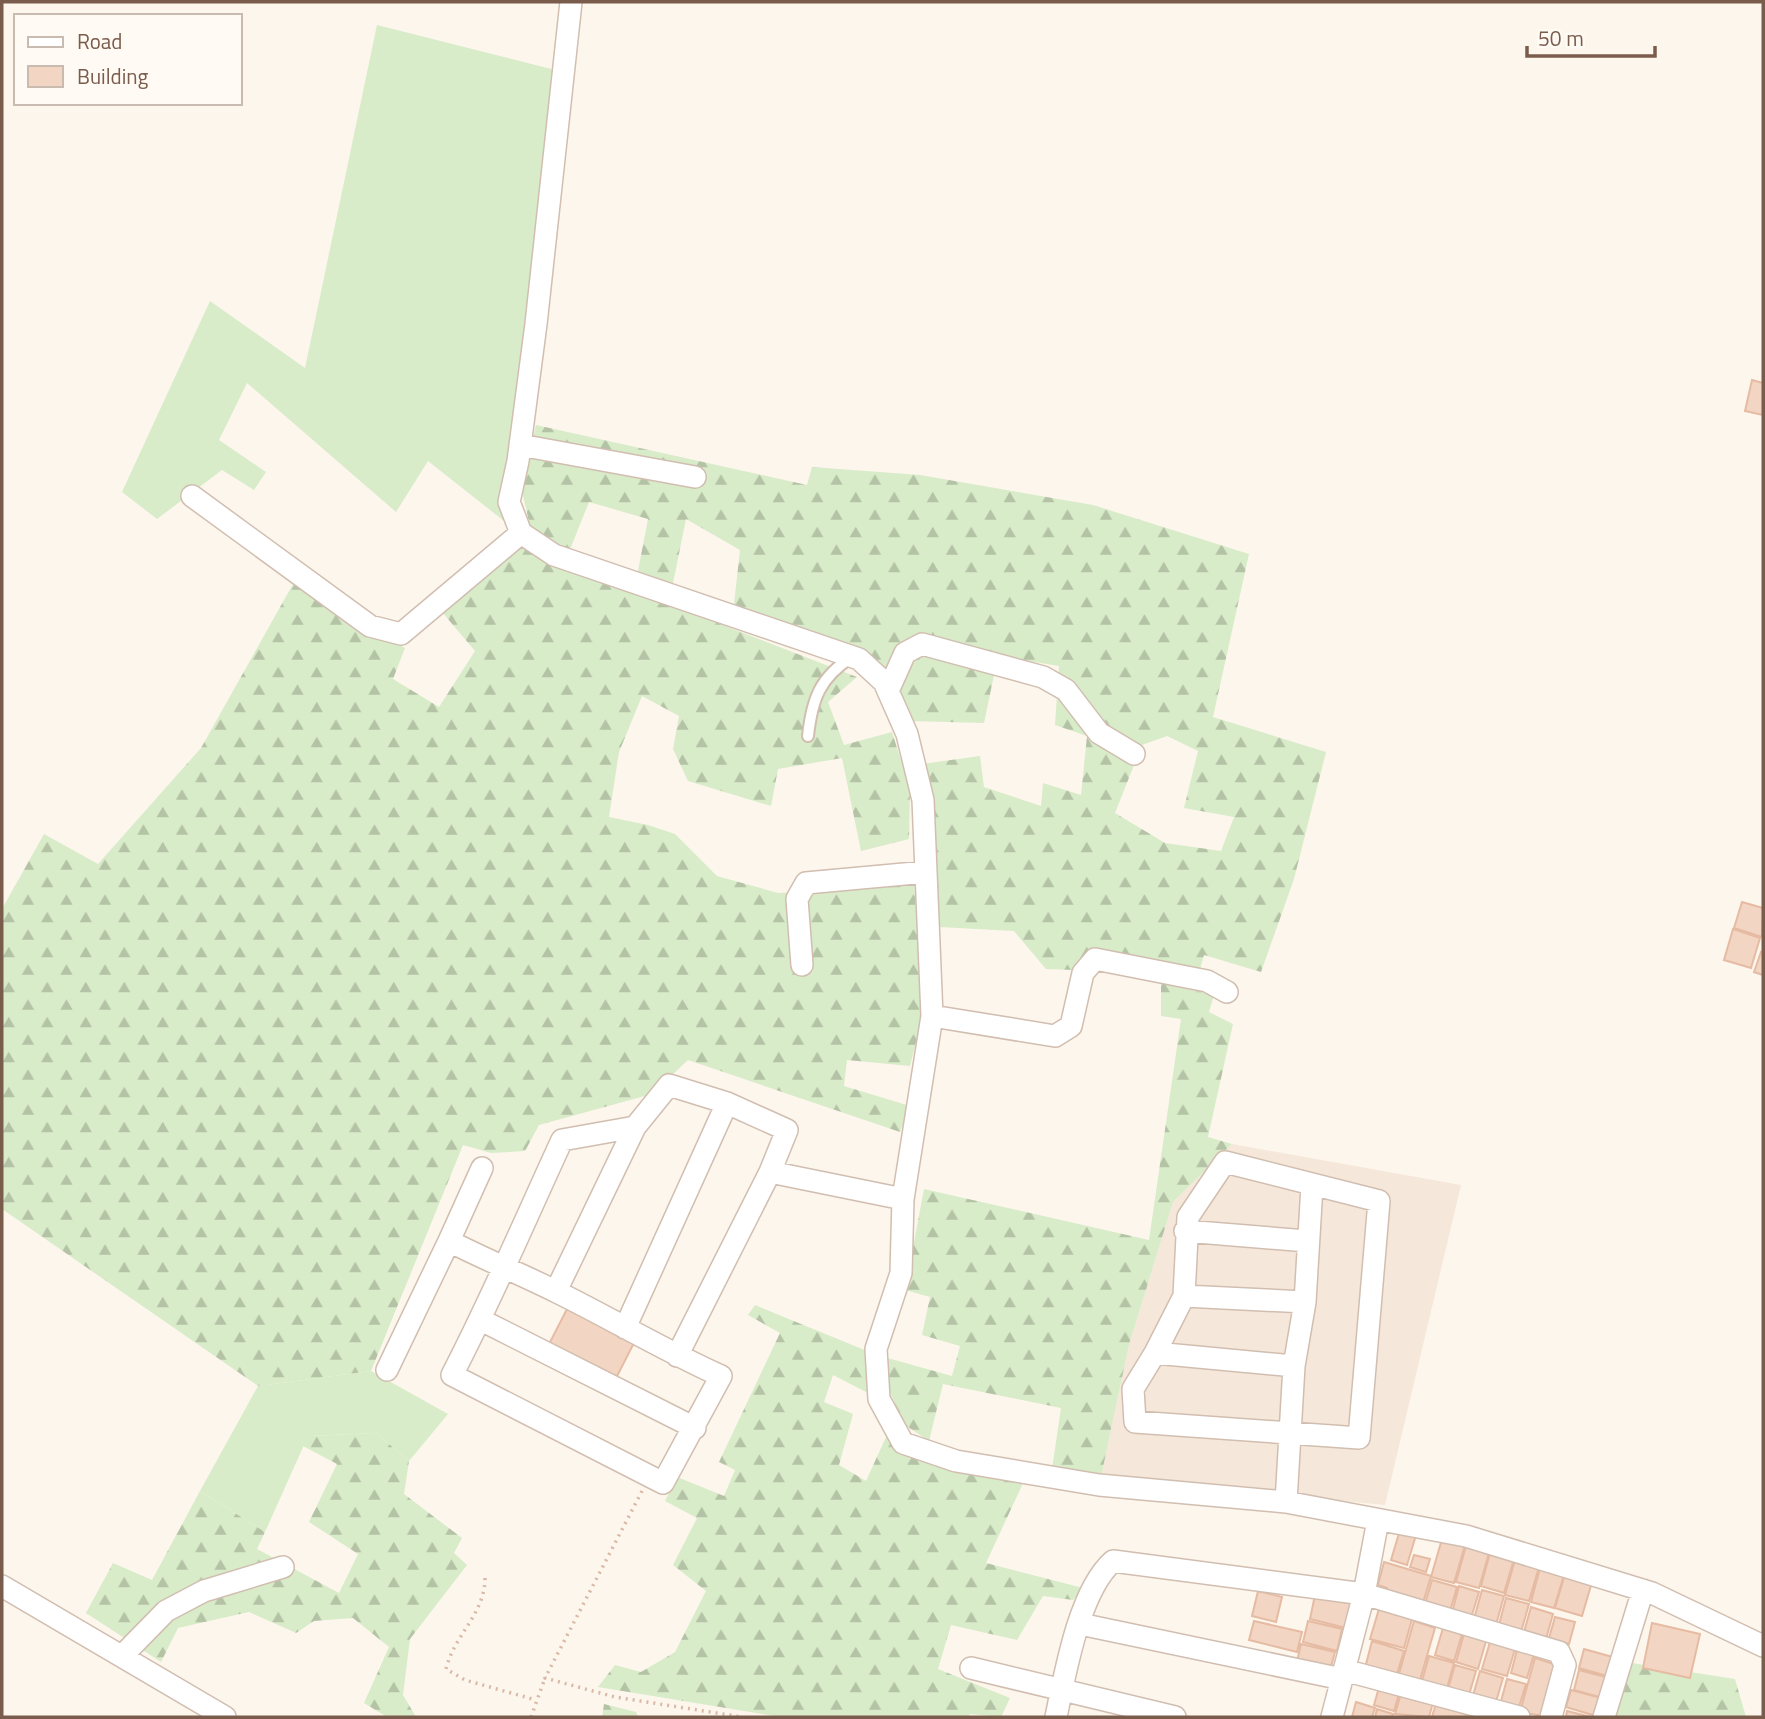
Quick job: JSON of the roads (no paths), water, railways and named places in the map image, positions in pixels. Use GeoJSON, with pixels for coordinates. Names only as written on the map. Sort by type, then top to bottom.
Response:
{"type":"FeatureCollection","features":[{"type":"Feature","properties":{"kind":"street"},"geometry":{"type":"LineString","coordinates":[[571,2],[520,445],[509,502],[521,533],[554,555],[852,657],[884,682],[907,734],[923,800],[932,1016],[903,1199],[901,1273],[876,1349],[879,1399],[903,1443],[957,1461],[1099,1485],[1286,1502],[1466,1536],[1643,1590],[1763,1646]]}},
{"type":"Feature","properties":{"kind":"street"},"geometry":{"type":"LineString","coordinates":[[520,445],[695,477]]}},
{"type":"Feature","properties":{"kind":"street"},"geometry":{"type":"LineString","coordinates":[[192,496],[370,626],[401,634],[521,533]]}},
{"type":"Feature","properties":{"kind":"street"},"geometry":{"type":"LineString","coordinates":[[888,691],[905,653],[922,644],[1044,677],[1066,690],[1099,733],[1134,754]]}},
{"type":"Feature","properties":{"kind":"street"},"geometry":{"type":"LineString","coordinates":[[802,965],[797,899],[806,884],[926,872]]}},
{"type":"Feature","properties":{"kind":"street"},"geometry":{"type":"LineString","coordinates":[[932,1016],[1055,1036],[1071,1026],[1083,973],[1096,959],[1207,981],[1227,992]]}},
{"type":"Feature","properties":{"kind":"street"},"geometry":{"type":"LineString","coordinates":[[556,1292],[635,1127],[669,1085],[727,1103],[787,1130],[769,1172],[677,1356]]}},
{"type":"Feature","properties":{"kind":"street"},"geometry":{"type":"LineString","coordinates":[[625,1328],[727,1103]]}},
{"type":"Feature","properties":{"kind":"street"},"geometry":{"type":"LineString","coordinates":[[449,1241],[503,1268],[556,1292],[677,1356],[721,1376],[663,1483],[452,1375],[481,1320],[503,1268],[562,1140],[635,1127]]}},
{"type":"Feature","properties":{"kind":"street"},"geometry":{"type":"LineString","coordinates":[[1225,1162],[1312,1186],[1379,1201],[1359,1438],[1135,1422],[1133,1389],[1184,1296],[1185,1231],[1188,1217],[1225,1162]]}},
{"type":"Feature","properties":{"kind":"street"},"geometry":{"type":"LineString","coordinates":[[387,1370],[482,1168]]}},
{"type":"Feature","properties":{"kind":"street"},"geometry":{"type":"LineString","coordinates":[[769,1172],[903,1199]]}},
{"type":"Feature","properties":{"kind":"street"},"geometry":{"type":"LineString","coordinates":[[1286,1502],[1294,1366],[1305,1302],[1312,1186]]}},
{"type":"Feature","properties":{"kind":"street"},"geometry":{"type":"LineString","coordinates":[[1185,1231],[1307,1241]]}},
{"type":"Feature","properties":{"kind":"street"},"geometry":{"type":"LineString","coordinates":[[1184,1296],[1305,1302]]}},
{"type":"Feature","properties":{"kind":"street"},"geometry":{"type":"LineString","coordinates":[[481,1320],[695,1428]]}},
{"type":"Feature","properties":{"kind":"street"},"geometry":{"type":"LineString","coordinates":[[1155,1353],[1294,1366]]}},
{"type":"Feature","properties":{"kind":"street"},"geometry":{"type":"LineString","coordinates":[[1332,1717],[1364,1594],[1378,1520]]}},
{"type":"Feature","properties":{"kind":"street"},"geometry":{"type":"LineString","coordinates":[[1056,1717],[1080,1623],[1100,1572],[1112,1561],[1364,1594],[1559,1652],[1565,1665],[1551,1717]]}},
{"type":"Feature","properties":{"kind":"street"},"geometry":{"type":"LineString","coordinates":[[122,1656],[166,1611],[204,1591],[283,1567]]}},
{"type":"Feature","properties":{"kind":"street"},"geometry":{"type":"LineString","coordinates":[[2,1586],[225,1717]]}},
{"type":"Feature","properties":{"kind":"street"},"geometry":{"type":"LineString","coordinates":[[1604,1717],[1643,1590]]}},
{"type":"Feature","properties":{"kind":"street"},"geometry":{"type":"LineString","coordinates":[[1080,1623],[1343,1675],[1519,1717]]}},
{"type":"Feature","properties":{"kind":"street"},"geometry":{"type":"LineString","coordinates":[[971,1668],[1175,1717]]}},
{"type":"Feature","properties":{"kind":"lane"},"geometry":{"type":"LineString","coordinates":[[808,736],[821,684],[831,670],[852,657]]}}]}
